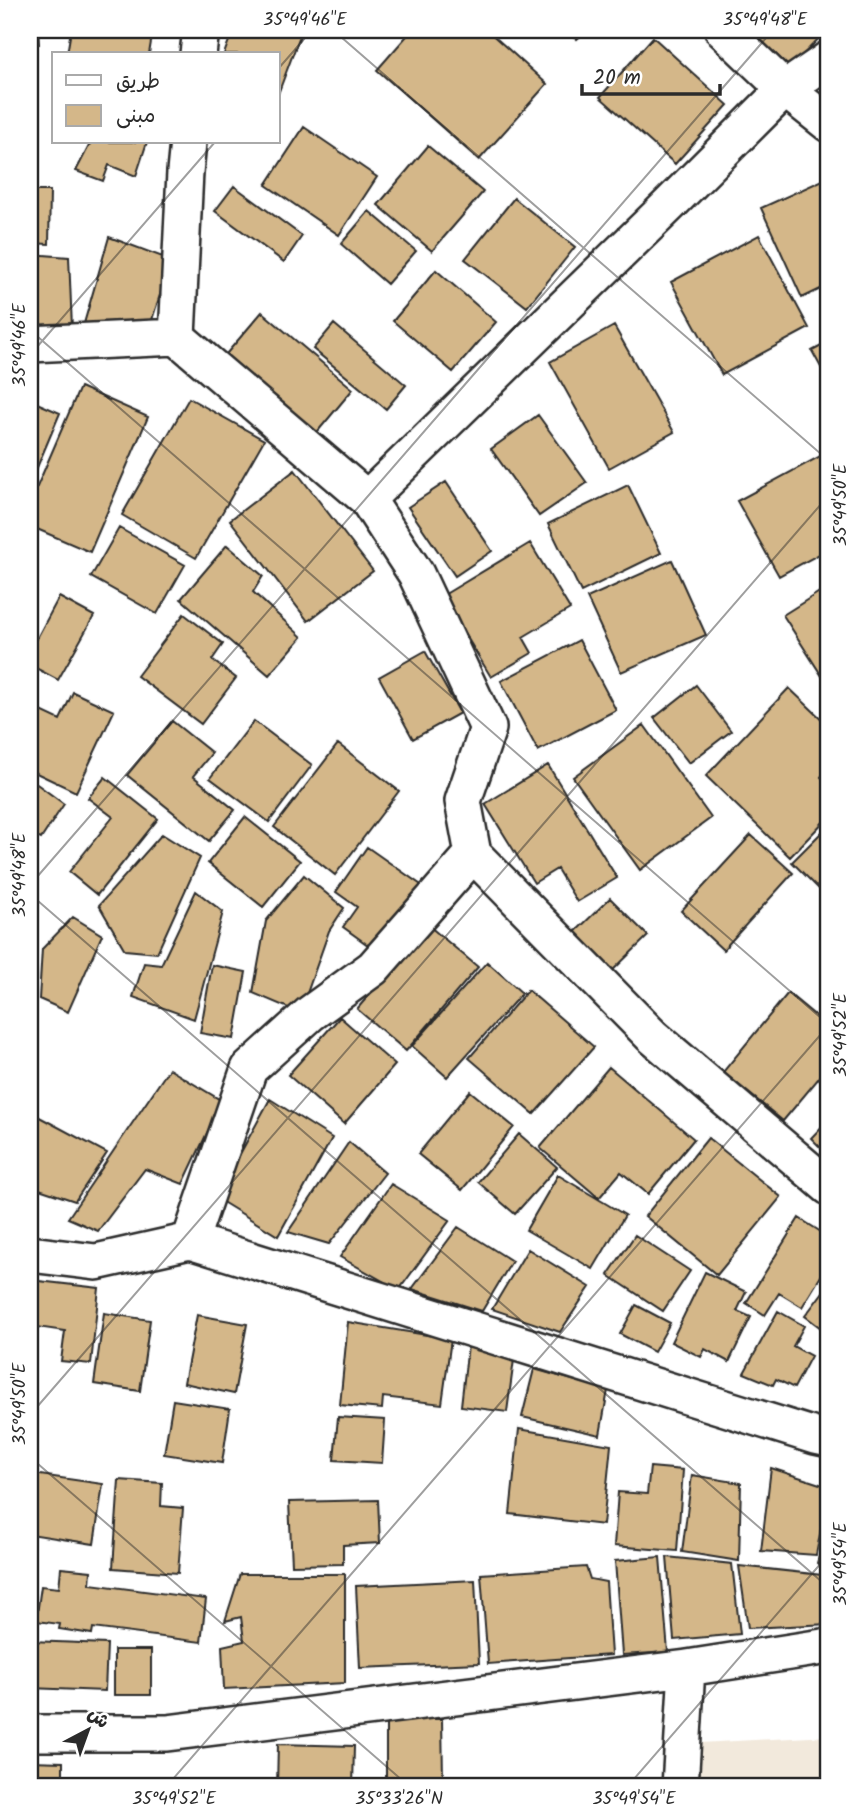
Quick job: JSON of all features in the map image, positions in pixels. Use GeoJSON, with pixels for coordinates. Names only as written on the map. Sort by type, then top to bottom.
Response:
{"type":"FeatureCollection","features":[{"type":"Feature","properties":{"kind":"street"},"geometry":{"type":"LineString","coordinates":[[198,52],[201,30]]}},
{"type":"Feature","properties":{"kind":"street"},"geometry":{"type":"LineString","coordinates":[[723,30],[785,89],[829,124]]}},
{"type":"Feature","properties":{"kind":"street"},"geometry":{"type":"LineString","coordinates":[[367,499],[785,89],[829,59]]}},
{"type":"Feature","properties":{"kind":"street"},"geometry":{"type":"LineString","coordinates":[[177,337],[188,144]]}},
{"type":"Feature","properties":{"kind":"street"},"geometry":{"type":"LineString","coordinates":[[30,344],[177,337],[367,499],[416,574],[488,728],[463,801],[474,854],[652,1036],[829,1187]]}},
{"type":"Feature","properties":{"kind":"street"},"geometry":{"type":"LineString","coordinates":[[190,1241],[249,1069],[311,1013],[373,968],[474,854]]}},
{"type":"Feature","properties":{"kind":"street"},"geometry":{"type":"LineString","coordinates":[[30,1254],[96,1262],[190,1241],[829,1439]]}},
{"type":"Feature","properties":{"kind":"street"},"geometry":{"type":"LineString","coordinates":[[30,1732],[167,1733],[687,1668],[829,1646]]}},
{"type":"Feature","properties":{"kind":"street"},"geometry":{"type":"LineString","coordinates":[[680,1787],[687,1668]]}},
{"type":"Feature","properties":{"kind":"shaded area"},"geometry":{"type":"Polygon","coordinates":[[[829,1736],[829,1787],[682,1787],[682,1744],[829,1736]]]}},
{"type":"Feature","properties":{"kind":"building"},"geometry":{"type":"Polygon","coordinates":[[[30,30],[38,30],[39,44],[30,44],[30,30]]]}},
{"type":"Feature","properties":{"kind":"building"},"geometry":{"type":"Polygon","coordinates":[[[71,30],[153,30],[149,52],[67,52],[71,30]]]}},
{"type":"Feature","properties":{"kind":"building"},"geometry":{"type":"Polygon","coordinates":[[[233,30],[302,30],[280,89],[280,52],[225,52],[233,30]]]}},
{"type":"Feature","properties":{"kind":"building"},"geometry":{"type":"Polygon","coordinates":[[[412,30],[487,30],[547,84],[479,160],[377,70],[412,30]]]}},
{"type":"Feature","properties":{"kind":"building"},"geometry":{"type":"Polygon","coordinates":[[[568,30],[587,30],[577,39],[568,30]]]}},
{"type":"Feature","properties":{"kind":"building"},"geometry":{"type":"Polygon","coordinates":[[[751,30],[827,30],[790,68],[751,30]]]}},
{"type":"Feature","properties":{"kind":"building"},"geometry":{"type":"Polygon","coordinates":[[[653,37],[728,105],[675,164],[600,97],[653,37]]]}},
{"type":"Feature","properties":{"kind":"building"},"geometry":{"type":"Polygon","coordinates":[[[30,62],[38,131],[30,132],[30,62]]]}},
{"type":"Feature","properties":{"kind":"building"},"geometry":{"type":"Polygon","coordinates":[[[304,127],[377,177],[339,235],[266,185],[304,127]]]}},
{"type":"Feature","properties":{"kind":"building"},"geometry":{"type":"Polygon","coordinates":[[[90,144],[146,144],[136,176],[109,165],[103,181],[76,171],[90,144]]]}},
{"type":"Feature","properties":{"kind":"building"},"geometry":{"type":"Polygon","coordinates":[[[428,146],[483,192],[432,251],[378,205],[428,146]]]}},
{"type":"Feature","properties":{"kind":"building"},"geometry":{"type":"Polygon","coordinates":[[[825,179],[829,189],[829,285],[802,298],[761,208],[825,179]]]}},
{"type":"Feature","properties":{"kind":"building"},"geometry":{"type":"Polygon","coordinates":[[[234,186],[302,236],[284,262],[215,211],[234,186]]]}},
{"type":"Feature","properties":{"kind":"building"},"geometry":{"type":"Polygon","coordinates":[[[30,191],[50,191],[49,244],[30,243],[30,191]]]}},
{"type":"Feature","properties":{"kind":"building"},"geometry":{"type":"Polygon","coordinates":[[[514,198],[575,247],[527,307],[465,259],[514,198]]]}},
{"type":"Feature","properties":{"kind":"building"},"geometry":{"type":"Polygon","coordinates":[[[369,211],[416,251],[387,284],[341,244],[369,211]]]}},
{"type":"Feature","properties":{"kind":"building"},"geometry":{"type":"Polygon","coordinates":[[[759,235],[809,328],[722,375],[671,282],[759,235]]]}},
{"type":"Feature","properties":{"kind":"building"},"geometry":{"type":"Polygon","coordinates":[[[109,237],[171,260],[151,323],[83,327],[109,237]]]}},
{"type":"Feature","properties":{"kind":"building"},"geometry":{"type":"Polygon","coordinates":[[[30,254],[69,257],[72,328],[30,329],[30,254]]]}},
{"type":"Feature","properties":{"kind":"building"},"geometry":{"type":"Polygon","coordinates":[[[436,270],[496,322],[453,372],[393,321],[436,270]]]}},
{"type":"Feature","properties":{"kind":"building"},"geometry":{"type":"Polygon","coordinates":[[[262,312],[353,389],[313,437],[221,360],[262,312]]]}},
{"type":"Feature","properties":{"kind":"building"},"geometry":{"type":"Polygon","coordinates":[[[334,324],[406,385],[386,409],[313,349],[334,324]]]}},
{"type":"Feature","properties":{"kind":"building"},"geometry":{"type":"Polygon","coordinates":[[[614,326],[674,432],[609,468],[550,362],[614,326]]]}},
{"type":"Feature","properties":{"kind":"building"},"geometry":{"type":"Polygon","coordinates":[[[829,342],[829,382],[812,351],[829,342]]]}},
{"type":"Feature","properties":{"kind":"building"},"geometry":{"type":"Polygon","coordinates":[[[80,387],[148,417],[90,552],[30,526],[30,503],[80,387]]]}},
{"type":"Feature","properties":{"kind":"building"},"geometry":{"type":"Polygon","coordinates":[[[189,398],[264,440],[196,558],[122,515],[189,398]]]}},
{"type":"Feature","properties":{"kind":"building"},"geometry":{"type":"Polygon","coordinates":[[[30,400],[60,413],[30,484],[30,400]]]}},
{"type":"Feature","properties":{"kind":"building"},"geometry":{"type":"Polygon","coordinates":[[[538,415],[587,483],[539,516],[491,449],[538,415]]]}},
{"type":"Feature","properties":{"kind":"building"},"geometry":{"type":"Polygon","coordinates":[[[824,454],[829,463],[829,549],[779,576],[737,501],[824,454]]]}},
{"type":"Feature","properties":{"kind":"building"},"geometry":{"type":"Polygon","coordinates":[[[295,470],[373,571],[308,621],[230,520],[295,470]]]}},
{"type":"Feature","properties":{"kind":"building"},"geometry":{"type":"Polygon","coordinates":[[[446,482],[492,551],[455,576],[408,507],[446,482]]]}},
{"type":"Feature","properties":{"kind":"building"},"geometry":{"type":"Polygon","coordinates":[[[628,485],[661,553],[581,592],[548,524],[628,485]]]}},
{"type":"Feature","properties":{"kind":"building"},"geometry":{"type":"Polygon","coordinates":[[[119,528],[185,565],[157,614],[91,577],[119,528]]]}},
{"type":"Feature","properties":{"kind":"building"},"geometry":{"type":"Polygon","coordinates":[[[530,543],[570,609],[523,637],[532,653],[491,677],[442,596],[530,543]]]}},
{"type":"Feature","properties":{"kind":"building"},"geometry":{"type":"Polygon","coordinates":[[[227,545],[263,576],[253,592],[302,637],[269,675],[181,599],[227,545]]]}},
{"type":"Feature","properties":{"kind":"building"},"geometry":{"type":"Polygon","coordinates":[[[672,560],[706,635],[621,672],[587,598],[672,560]]]}},
{"type":"Feature","properties":{"kind":"building"},"geometry":{"type":"Polygon","coordinates":[[[829,586],[829,687],[783,615],[829,586]]]}},
{"type":"Feature","properties":{"kind":"building"},"geometry":{"type":"Polygon","coordinates":[[[59,597],[94,616],[58,680],[30,665],[30,651],[59,597]]]}},
{"type":"Feature","properties":{"kind":"building"},"geometry":{"type":"Polygon","coordinates":[[[184,614],[223,644],[212,660],[236,678],[201,724],[137,676],[184,614]]]}},
{"type":"Feature","properties":{"kind":"building"},"geometry":{"type":"Polygon","coordinates":[[[579,640],[616,710],[538,751],[501,681],[579,640]]]}},
{"type":"Feature","properties":{"kind":"building"},"geometry":{"type":"Polygon","coordinates":[[[425,651],[460,713],[413,739],[379,677],[425,651]]]}},
{"type":"Feature","properties":{"kind":"building"},"geometry":{"type":"Polygon","coordinates":[[[696,685],[731,731],[689,763],[654,718],[696,685]]]}},
{"type":"Feature","properties":{"kind":"building"},"geometry":{"type":"Polygon","coordinates":[[[789,688],[829,726],[829,768],[821,777],[829,784],[829,816],[790,857],[706,776],[789,688]]]}},
{"type":"Feature","properties":{"kind":"building"},"geometry":{"type":"Polygon","coordinates":[[[73,692],[114,711],[76,792],[30,770],[30,724],[37,709],[60,720],[73,692]]]}},
{"type":"Feature","properties":{"kind":"building"},"geometry":{"type":"Polygon","coordinates":[[[172,721],[212,753],[193,776],[235,810],[209,841],[127,775],[172,721]]]}},
{"type":"Feature","properties":{"kind":"building"},"geometry":{"type":"Polygon","coordinates":[[[254,721],[312,765],[269,822],[210,778],[254,721]]]}},
{"type":"Feature","properties":{"kind":"building"},"geometry":{"type":"Polygon","coordinates":[[[644,725],[711,818],[640,870],[573,777],[644,725]]]}},
{"type":"Feature","properties":{"kind":"building"},"geometry":{"type":"Polygon","coordinates":[[[338,744],[399,791],[335,875],[274,827],[338,744]]]}},
{"type":"Feature","properties":{"kind":"building"},"geometry":{"type":"Polygon","coordinates":[[[548,765],[617,878],[577,902],[557,869],[534,883],[485,804],[548,765]]]}},
{"type":"Feature","properties":{"kind":"building"},"geometry":{"type":"Polygon","coordinates":[[[105,777],[158,819],[97,895],[69,872],[113,817],[88,798],[105,777]]]}},
{"type":"Feature","properties":{"kind":"building"},"geometry":{"type":"Polygon","coordinates":[[[30,779],[64,804],[41,839],[30,834],[30,779]]]}},
{"type":"Feature","properties":{"kind":"building"},"geometry":{"type":"Polygon","coordinates":[[[245,817],[300,861],[263,907],[208,863],[245,817]]]}},
{"type":"Feature","properties":{"kind":"building"},"geometry":{"type":"Polygon","coordinates":[[[829,825],[829,899],[792,862],[829,825]]]}},
{"type":"Feature","properties":{"kind":"building"},"geometry":{"type":"Polygon","coordinates":[[[162,834],[200,858],[157,953],[125,950],[99,905],[162,834]]]}},
{"type":"Feature","properties":{"kind":"building"},"geometry":{"type":"Polygon","coordinates":[[[751,835],[793,873],[723,950],[681,911],[751,835]]]}},
{"type":"Feature","properties":{"kind":"building"},"geometry":{"type":"Polygon","coordinates":[[[367,847],[424,887],[379,953],[343,927],[357,907],[336,892],[367,847]]]}},
{"type":"Feature","properties":{"kind":"building"},"geometry":{"type":"Polygon","coordinates":[[[304,875],[344,908],[329,931],[300,1013],[253,993],[266,921],[304,875]]]}},
{"type":"Feature","properties":{"kind":"building"},"geometry":{"type":"Polygon","coordinates":[[[196,891],[223,912],[194,1019],[133,997],[144,963],[161,965],[196,891]]]}},
{"type":"Feature","properties":{"kind":"building"},"geometry":{"type":"Polygon","coordinates":[[[610,898],[648,936],[608,975],[570,937],[610,898]]]}},
{"type":"Feature","properties":{"kind":"building"},"geometry":{"type":"Polygon","coordinates":[[[73,917],[102,935],[68,1012],[39,999],[42,949],[73,917]]]}},
{"type":"Feature","properties":{"kind":"building"},"geometry":{"type":"Polygon","coordinates":[[[429,926],[478,967],[406,1051],[357,1009],[429,926]]]}},
{"type":"Feature","properties":{"kind":"building"},"geometry":{"type":"Polygon","coordinates":[[[487,962],[522,993],[447,1077],[412,1046],[487,962]]]}},
{"type":"Feature","properties":{"kind":"building"},"geometry":{"type":"Polygon","coordinates":[[[212,965],[246,972],[234,1039],[200,1033],[212,965]]]}},
{"type":"Feature","properties":{"kind":"building"},"geometry":{"type":"Polygon","coordinates":[[[528,990],[594,1047],[534,1114],[469,1058],[528,990]]]}},
{"type":"Feature","properties":{"kind":"building"},"geometry":{"type":"Polygon","coordinates":[[[788,993],[829,1027],[829,1066],[783,1121],[723,1072],[788,993]]]}},
{"type":"Feature","properties":{"kind":"building"},"geometry":{"type":"Polygon","coordinates":[[[340,1017],[395,1065],[344,1124],[288,1075],[340,1017]]]}},
{"type":"Feature","properties":{"kind":"building"},"geometry":{"type":"Polygon","coordinates":[[[609,1067],[694,1139],[648,1194],[621,1172],[599,1198],[540,1148],[609,1067]]]}},
{"type":"Feature","properties":{"kind":"building"},"geometry":{"type":"Polygon","coordinates":[[[169,1069],[222,1101],[183,1184],[145,1169],[98,1231],[68,1218],[169,1069]]]}},
{"type":"Feature","properties":{"kind":"building"},"geometry":{"type":"Polygon","coordinates":[[[470,1091],[514,1127],[462,1190],[418,1154],[470,1091]]]}},
{"type":"Feature","properties":{"kind":"building"},"geometry":{"type":"Polygon","coordinates":[[[270,1099],[332,1138],[278,1236],[216,1198],[270,1099]]]}},
{"type":"Feature","properties":{"kind":"building"},"geometry":{"type":"Polygon","coordinates":[[[30,1112],[107,1153],[75,1201],[30,1186],[30,1112]]]}},
{"type":"Feature","properties":{"kind":"building"},"geometry":{"type":"Polygon","coordinates":[[[829,1119],[829,1156],[811,1138],[829,1119]]]}},
{"type":"Feature","properties":{"kind":"building"},"geometry":{"type":"Polygon","coordinates":[[[519,1134],[557,1167],[515,1214],[478,1182],[519,1134]]]}},
{"type":"Feature","properties":{"kind":"building"},"geometry":{"type":"Polygon","coordinates":[[[708,1138],[781,1197],[717,1275],[645,1216],[708,1138]]]}},
{"type":"Feature","properties":{"kind":"building"},"geometry":{"type":"Polygon","coordinates":[[[349,1142],[385,1173],[329,1244],[288,1232],[349,1142]]]}},
{"type":"Feature","properties":{"kind":"building"},"geometry":{"type":"Polygon","coordinates":[[[558,1175],[625,1215],[593,1269],[526,1230],[558,1175]]]}},
{"type":"Feature","properties":{"kind":"building"},"geometry":{"type":"Polygon","coordinates":[[[391,1184],[450,1220],[399,1290],[340,1257],[391,1184]]]}},
{"type":"Feature","properties":{"kind":"building"},"geometry":{"type":"Polygon","coordinates":[[[799,1218],[829,1237],[829,1263],[802,1307],[779,1293],[765,1315],[746,1303],[799,1218]]]}},
{"type":"Feature","properties":{"kind":"building"},"geometry":{"type":"Polygon","coordinates":[[[458,1227],[512,1261],[482,1311],[412,1289],[458,1227]]]}},
{"type":"Feature","properties":{"kind":"building"},"geometry":{"type":"Polygon","coordinates":[[[635,1235],[690,1271],[663,1311],[608,1275],[635,1235]]]}},
{"type":"Feature","properties":{"kind":"building"},"geometry":{"type":"Polygon","coordinates":[[[528,1249],[590,1287],[560,1332],[492,1309],[528,1249]]]}},
{"type":"Feature","properties":{"kind":"building"},"geometry":{"type":"Polygon","coordinates":[[[705,1272],[746,1292],[737,1311],[751,1317],[729,1362],[705,1349],[701,1357],[671,1342],[705,1272]]]}},
{"type":"Feature","properties":{"kind":"building"},"geometry":{"type":"Polygon","coordinates":[[[30,1280],[99,1288],[91,1364],[61,1361],[65,1331],[30,1326],[30,1280]]]}},
{"type":"Feature","properties":{"kind":"building"},"geometry":{"type":"Polygon","coordinates":[[[829,1284],[829,1334],[805,1316],[829,1284]]]}},
{"type":"Feature","properties":{"kind":"building"},"geometry":{"type":"Polygon","coordinates":[[[636,1305],[670,1323],[654,1352],[620,1334],[636,1305]]]}},
{"type":"Feature","properties":{"kind":"building"},"geometry":{"type":"Polygon","coordinates":[[[778,1311],[804,1326],[793,1346],[811,1356],[794,1388],[776,1379],[773,1385],[744,1373],[778,1311]]]}},
{"type":"Feature","properties":{"kind":"building"},"geometry":{"type":"Polygon","coordinates":[[[104,1313],[150,1320],[140,1391],[94,1384],[104,1313]]]}},
{"type":"Feature","properties":{"kind":"building"},"geometry":{"type":"Polygon","coordinates":[[[197,1315],[247,1324],[234,1394],[184,1383],[197,1315]]]}},
{"type":"Feature","properties":{"kind":"building"},"geometry":{"type":"Polygon","coordinates":[[[348,1322],[451,1339],[442,1404],[383,1397],[382,1409],[340,1405],[348,1322]]]}},
{"type":"Feature","properties":{"kind":"building"},"geometry":{"type":"Polygon","coordinates":[[[468,1345],[515,1352],[507,1412],[461,1406],[468,1345]]]}},
{"type":"Feature","properties":{"kind":"building"},"geometry":{"type":"Polygon","coordinates":[[[534,1369],[608,1390],[600,1435],[522,1417],[534,1369]]]}},
{"type":"Feature","properties":{"kind":"building"},"geometry":{"type":"Polygon","coordinates":[[[173,1400],[230,1409],[222,1463],[164,1454],[173,1400]]]}},
{"type":"Feature","properties":{"kind":"building"},"geometry":{"type":"Polygon","coordinates":[[[338,1417],[385,1420],[382,1463],[334,1460],[338,1417]]]}},
{"type":"Feature","properties":{"kind":"building"},"geometry":{"type":"Polygon","coordinates":[[[519,1429],[611,1445],[603,1525],[510,1514],[519,1429]]]}},
{"type":"Feature","properties":{"kind":"building"},"geometry":{"type":"Polygon","coordinates":[[[650,1467],[683,1470],[677,1551],[614,1546],[618,1492],[647,1494],[650,1467]]]}},
{"type":"Feature","properties":{"kind":"building"},"geometry":{"type":"Polygon","coordinates":[[[771,1468],[829,1487],[816,1555],[761,1551],[771,1468]]]}},
{"type":"Feature","properties":{"kind":"building"},"geometry":{"type":"Polygon","coordinates":[[[33,1474],[103,1484],[94,1544],[30,1534],[33,1474]]]}},
{"type":"Feature","properties":{"kind":"building"},"geometry":{"type":"Polygon","coordinates":[[[692,1475],[741,1483],[739,1561],[682,1552],[692,1475]]]}},
{"type":"Feature","properties":{"kind":"building"},"geometry":{"type":"Polygon","coordinates":[[[119,1480],[162,1483],[161,1506],[183,1508],[178,1573],[113,1568],[119,1480]]]}},
{"type":"Feature","properties":{"kind":"building"},"geometry":{"type":"Polygon","coordinates":[[[378,1500],[380,1543],[343,1545],[343,1564],[292,1565],[289,1502],[378,1500]]]}},
{"type":"Feature","properties":{"kind":"building"},"geometry":{"type":"Polygon","coordinates":[[[829,1523],[829,1575],[817,1563],[829,1523]]]}},
{"type":"Feature","properties":{"kind":"building"},"geometry":{"type":"Polygon","coordinates":[[[660,1557],[668,1652],[622,1655],[615,1561],[660,1557]]]}},
{"type":"Feature","properties":{"kind":"building"},"geometry":{"type":"Polygon","coordinates":[[[667,1557],[732,1564],[740,1634],[674,1640],[667,1557]]]}},
{"type":"Feature","properties":{"kind":"building"},"geometry":{"type":"Polygon","coordinates":[[[739,1566],[822,1575],[829,1624],[748,1628],[739,1566]]]}},
{"type":"Feature","properties":{"kind":"building"},"geometry":{"type":"Polygon","coordinates":[[[586,1567],[590,1579],[606,1582],[611,1655],[488,1664],[481,1574],[586,1567]]]}},
{"type":"Feature","properties":{"kind":"building"},"geometry":{"type":"Polygon","coordinates":[[[61,1568],[91,1571],[90,1584],[206,1599],[201,1642],[93,1628],[92,1634],[59,1629],[60,1624],[36,1621],[41,1586],[59,1588],[61,1568]]]}},
{"type":"Feature","properties":{"kind":"building"},"geometry":{"type":"Polygon","coordinates":[[[240,1574],[345,1574],[345,1683],[224,1689],[222,1646],[244,1641],[241,1617],[225,1621],[240,1574]]]}},
{"type":"Feature","properties":{"kind":"building"},"geometry":{"type":"Polygon","coordinates":[[[475,1580],[479,1663],[360,1668],[356,1586],[475,1580]]]}},
{"type":"Feature","properties":{"kind":"building"},"geometry":{"type":"Polygon","coordinates":[[[30,1641],[107,1644],[105,1691],[30,1688],[30,1641]]]}},
{"type":"Feature","properties":{"kind":"building"},"geometry":{"type":"Polygon","coordinates":[[[114,1650],[151,1650],[151,1695],[114,1695],[114,1650]]]}},
{"type":"Feature","properties":{"kind":"building"},"geometry":{"type":"Polygon","coordinates":[[[386,1719],[442,1719],[443,1778],[386,1778],[386,1719]]]}},
{"type":"Feature","properties":{"kind":"building"},"geometry":{"type":"Polygon","coordinates":[[[278,1744],[354,1746],[353,1787],[277,1787],[278,1744]]]}},
{"type":"Feature","properties":{"kind":"building"},"geometry":{"type":"Polygon","coordinates":[[[30,1761],[63,1762],[63,1787],[30,1787],[30,1761]]]}}]}
